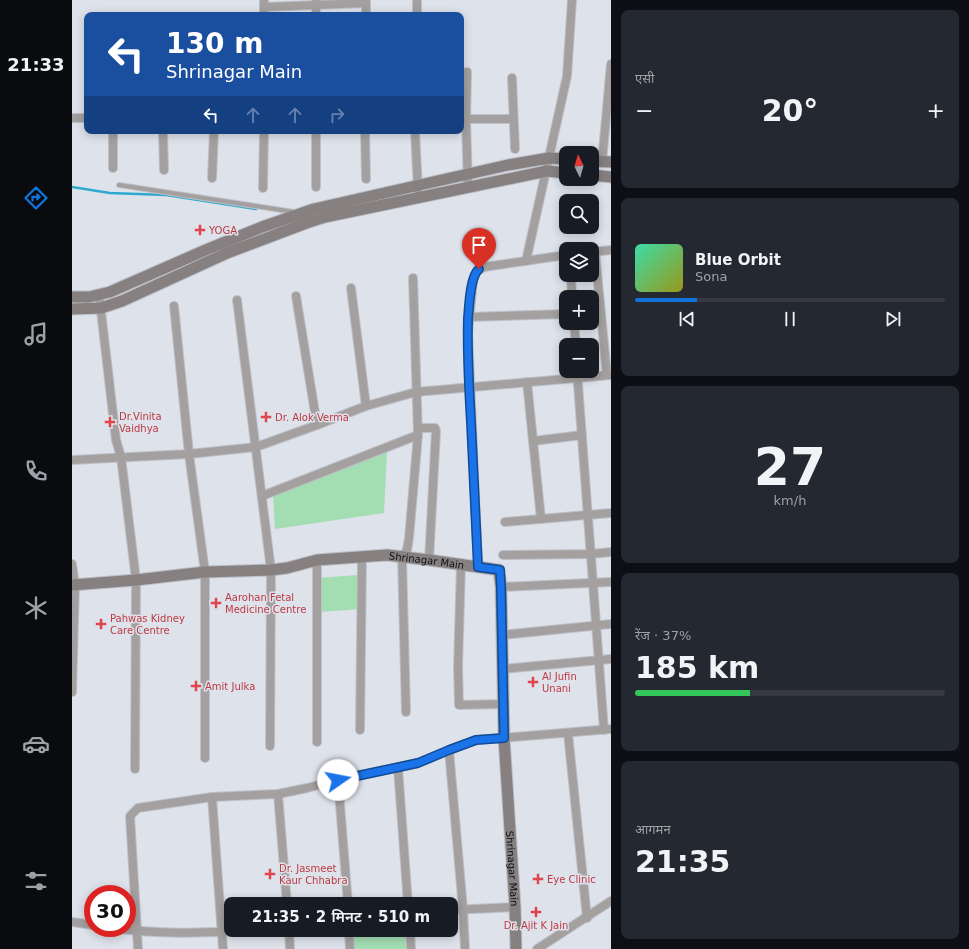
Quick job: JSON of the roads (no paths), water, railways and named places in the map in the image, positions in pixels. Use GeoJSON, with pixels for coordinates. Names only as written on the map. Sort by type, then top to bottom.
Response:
{"type":"FeatureCollection","features":[{"type":"Feature","properties":{"kind":"main road"},"geometry":{"type":"LineString","coordinates":[[72,309],[101,308],[122,301],[315,214],[418,191],[468,174],[549,158],[559,159]]}},
{"type":"Feature","properties":{"kind":"main road"},"geometry":{"type":"LineString","coordinates":[[418,191],[468,187],[547,171],[559,172]]}},
{"type":"Feature","properties":{"kind":"main road"},"geometry":{"type":"LineString","coordinates":[[599,176],[611,177]]}},
{"type":"Feature","properties":{"kind":"main road"},"geometry":{"type":"LineString","coordinates":[[72,297],[89,296],[110,292],[208,249],[302,213],[315,214]]}},
{"type":"Feature","properties":{"kind":"main road","name":"Shrinagar Main"},"geometry":{"type":"LineString","coordinates":[[73,585],[206,572],[271,570],[286,568],[317,560],[387,555],[500,570],[504,738],[515,907],[516,949]]}},
{"type":"Feature","properties":{"kind":"street"},"geometry":{"type":"LineString","coordinates":[[417,0],[417,12]]}},
{"type":"Feature","properties":{"kind":"street"},"geometry":{"type":"LineString","coordinates":[[526,261],[567,76],[572,0]]}},
{"type":"Feature","properties":{"kind":"street"},"geometry":{"type":"LineString","coordinates":[[264,7],[316,3],[366,2]]}},
{"type":"Feature","properties":{"kind":"street"},"geometry":{"type":"LineString","coordinates":[[602,162],[611,64]]}},
{"type":"Feature","properties":{"kind":"street"},"geometry":{"type":"LineString","coordinates":[[467,72],[464,119],[468,187]]}},
{"type":"Feature","properties":{"kind":"street"},"geometry":{"type":"LineString","coordinates":[[512,78],[515,149]]}},
{"type":"Feature","properties":{"kind":"street"},"geometry":{"type":"LineString","coordinates":[[72,118],[84,118]]}},
{"type":"Feature","properties":{"kind":"street"},"geometry":{"type":"LineString","coordinates":[[464,119],[513,119]]}},
{"type":"Feature","properties":{"kind":"street"},"geometry":{"type":"LineString","coordinates":[[113,134],[113,168]]}},
{"type":"Feature","properties":{"kind":"street"},"geometry":{"type":"LineString","coordinates":[[163,134],[164,170]]}},
{"type":"Feature","properties":{"kind":"street"},"geometry":{"type":"LineString","coordinates":[[212,178],[214,134]]}},
{"type":"Feature","properties":{"kind":"street"},"geometry":{"type":"LineString","coordinates":[[263,188],[264,134]]}},
{"type":"Feature","properties":{"kind":"street"},"geometry":{"type":"LineString","coordinates":[[316,134],[316,187]]}},
{"type":"Feature","properties":{"kind":"street"},"geometry":{"type":"LineString","coordinates":[[365,134],[366,179]]}},
{"type":"Feature","properties":{"kind":"street"},"geometry":{"type":"LineString","coordinates":[[415,134],[418,191]]}},
{"type":"Feature","properties":{"kind":"street"},"geometry":{"type":"LineString","coordinates":[[599,251],[611,250]]}},
{"type":"Feature","properties":{"kind":"street"},"geometry":{"type":"LineString","coordinates":[[478,567],[469,387],[468,317],[472,280],[476,272],[484,267],[559,256]]}},
{"type":"Feature","properties":{"kind":"street"},"geometry":{"type":"LineString","coordinates":[[406,712],[402,557],[407,550],[409,538],[418,431],[413,278]]}},
{"type":"Feature","properties":{"kind":"street"},"geometry":{"type":"LineString","coordinates":[[597,282],[609,375],[599,375]]}},
{"type":"Feature","properties":{"kind":"street"},"geometry":{"type":"LineString","coordinates":[[351,288],[366,406]]}},
{"type":"Feature","properties":{"kind":"street"},"geometry":{"type":"LineString","coordinates":[[100,294],[116,440],[121,457],[136,580],[135,769]]}},
{"type":"Feature","properties":{"kind":"street"},"geometry":{"type":"LineString","coordinates":[[296,296],[317,426]]}},
{"type":"Feature","properties":{"kind":"street"},"geometry":{"type":"LineString","coordinates":[[237,300],[271,570],[270,746]]}},
{"type":"Feature","properties":{"kind":"street"},"geometry":{"type":"LineString","coordinates":[[174,306],[189,454],[206,572],[205,758]]}},
{"type":"Feature","properties":{"kind":"street"},"geometry":{"type":"LineString","coordinates":[[468,317],[559,314]]}},
{"type":"Feature","properties":{"kind":"street"},"geometry":{"type":"LineString","coordinates":[[72,460],[189,454],[256,447],[317,426],[366,406],[416,392],[527,382],[559,377]]}},
{"type":"Feature","properties":{"kind":"street"},"geometry":{"type":"LineString","coordinates":[[138,949],[130,816],[138,808],[212,797],[278,794],[418,763],[476,740],[608,730],[599,660],[578,378]]}},
{"type":"Feature","properties":{"kind":"street"},"geometry":{"type":"LineString","coordinates":[[527,382],[541,519]]}},
{"type":"Feature","properties":{"kind":"street"},"geometry":{"type":"LineString","coordinates":[[262,496],[418,431],[431,427],[435,428],[429,560]]}},
{"type":"Feature","properties":{"kind":"street"},"geometry":{"type":"LineString","coordinates":[[533,441],[582,435]]}},
{"type":"Feature","properties":{"kind":"street"},"geometry":{"type":"LineString","coordinates":[[506,522],[611,513]]}},
{"type":"Feature","properties":{"kind":"street"},"geometry":{"type":"LineString","coordinates":[[503,555],[591,554],[611,552]]}},
{"type":"Feature","properties":{"kind":"street"},"geometry":{"type":"LineString","coordinates":[[360,730],[362,557]]}},
{"type":"Feature","properties":{"kind":"street"},"geometry":{"type":"LineString","coordinates":[[317,560],[317,742]]}},
{"type":"Feature","properties":{"kind":"street"},"geometry":{"type":"LineString","coordinates":[[72,564],[72,692]]}},
{"type":"Feature","properties":{"kind":"street"},"geometry":{"type":"LineString","coordinates":[[461,565],[458,659],[459,705],[503,704]]}},
{"type":"Feature","properties":{"kind":"street"},"geometry":{"type":"LineString","coordinates":[[501,586],[594,584],[611,582]]}},
{"type":"Feature","properties":{"kind":"street"},"geometry":{"type":"LineString","coordinates":[[502,635],[611,624]]}},
{"type":"Feature","properties":{"kind":"street"},"geometry":{"type":"LineString","coordinates":[[503,669],[611,659]]}},
{"type":"Feature","properties":{"kind":"street"},"geometry":{"type":"LineString","coordinates":[[568,733],[587,918]]}},
{"type":"Feature","properties":{"kind":"street"},"geometry":{"type":"LineString","coordinates":[[449,750],[463,909],[465,949]]}},
{"type":"Feature","properties":{"kind":"street"},"geometry":{"type":"LineString","coordinates":[[398,768],[407,897]]}},
{"type":"Feature","properties":{"kind":"street"},"geometry":{"type":"LineString","coordinates":[[338,780],[347,897]]}},
{"type":"Feature","properties":{"kind":"street"},"geometry":{"type":"LineString","coordinates":[[278,794],[286,897]]}},
{"type":"Feature","properties":{"kind":"street"},"geometry":{"type":"LineString","coordinates":[[212,797],[223,949]]}},
{"type":"Feature","properties":{"kind":"street"},"geometry":{"type":"LineString","coordinates":[[537,949],[587,918],[611,901]]}},
{"type":"Feature","properties":{"kind":"street"},"geometry":{"type":"LineString","coordinates":[[458,909],[515,907]]}},
{"type":"Feature","properties":{"kind":"street"},"geometry":{"type":"LineString","coordinates":[[72,922],[84,924]]}},
{"type":"Feature","properties":{"kind":"street"},"geometry":{"type":"LineString","coordinates":[[137,931],[222,932]]}},
{"type":"Feature","properties":{"kind":"street"},"geometry":{"type":"LineString","coordinates":[[289,937],[290,949]]}},
{"type":"Feature","properties":{"kind":"street"},"geometry":{"type":"LineString","coordinates":[[349,937],[350,949]]}},
{"type":"Feature","properties":{"kind":"street"},"geometry":{"type":"LineString","coordinates":[[410,937],[411,949]]}},
{"type":"Feature","properties":{"kind":"lane"},"geometry":{"type":"LineString","coordinates":[[119,185],[302,213]]}},
{"type":"Feature","properties":{"kind":"waterway"},"geometry":{"type":"LineString","coordinates":[[72,187],[110,193],[166,195],[256,209]]}},
{"type":"Feature","properties":{"kind":"place","name":"YOGA"},"geometry":{"type":"Point","coordinates":[200,230]}},
{"type":"Feature","properties":{"kind":"place","name":"Dr. Alok Verma"},"geometry":{"type":"Point","coordinates":[266,417]}},
{"type":"Feature","properties":{"kind":"place","name":"Dr.Vinita Vaidhya"},"geometry":{"type":"Point","coordinates":[110,422]}},
{"type":"Feature","properties":{"kind":"place","name":"Aarohan Fetal Medicine Centre"},"geometry":{"type":"Point","coordinates":[216,603]}},
{"type":"Feature","properties":{"kind":"place","name":"Pahwas Kidney Care Centre"},"geometry":{"type":"Point","coordinates":[101,624]}},
{"type":"Feature","properties":{"kind":"place","name":"Al Jufin Unani"},"geometry":{"type":"Point","coordinates":[533,682]}},
{"type":"Feature","properties":{"kind":"place","name":"Amit Julka"},"geometry":{"type":"Point","coordinates":[196,686]}},
{"type":"Feature","properties":{"kind":"place","name":"Dr. Jasmeet Kaur Chhabra"},"geometry":{"type":"Point","coordinates":[270,874]}},
{"type":"Feature","properties":{"kind":"place","name":"Eye Clinic"},"geometry":{"type":"Point","coordinates":[538,879]}},
{"type":"Feature","properties":{"kind":"place","name":"Dr. Ajit K Jain"},"geometry":{"type":"Point","coordinates":[536,912]}}]}
